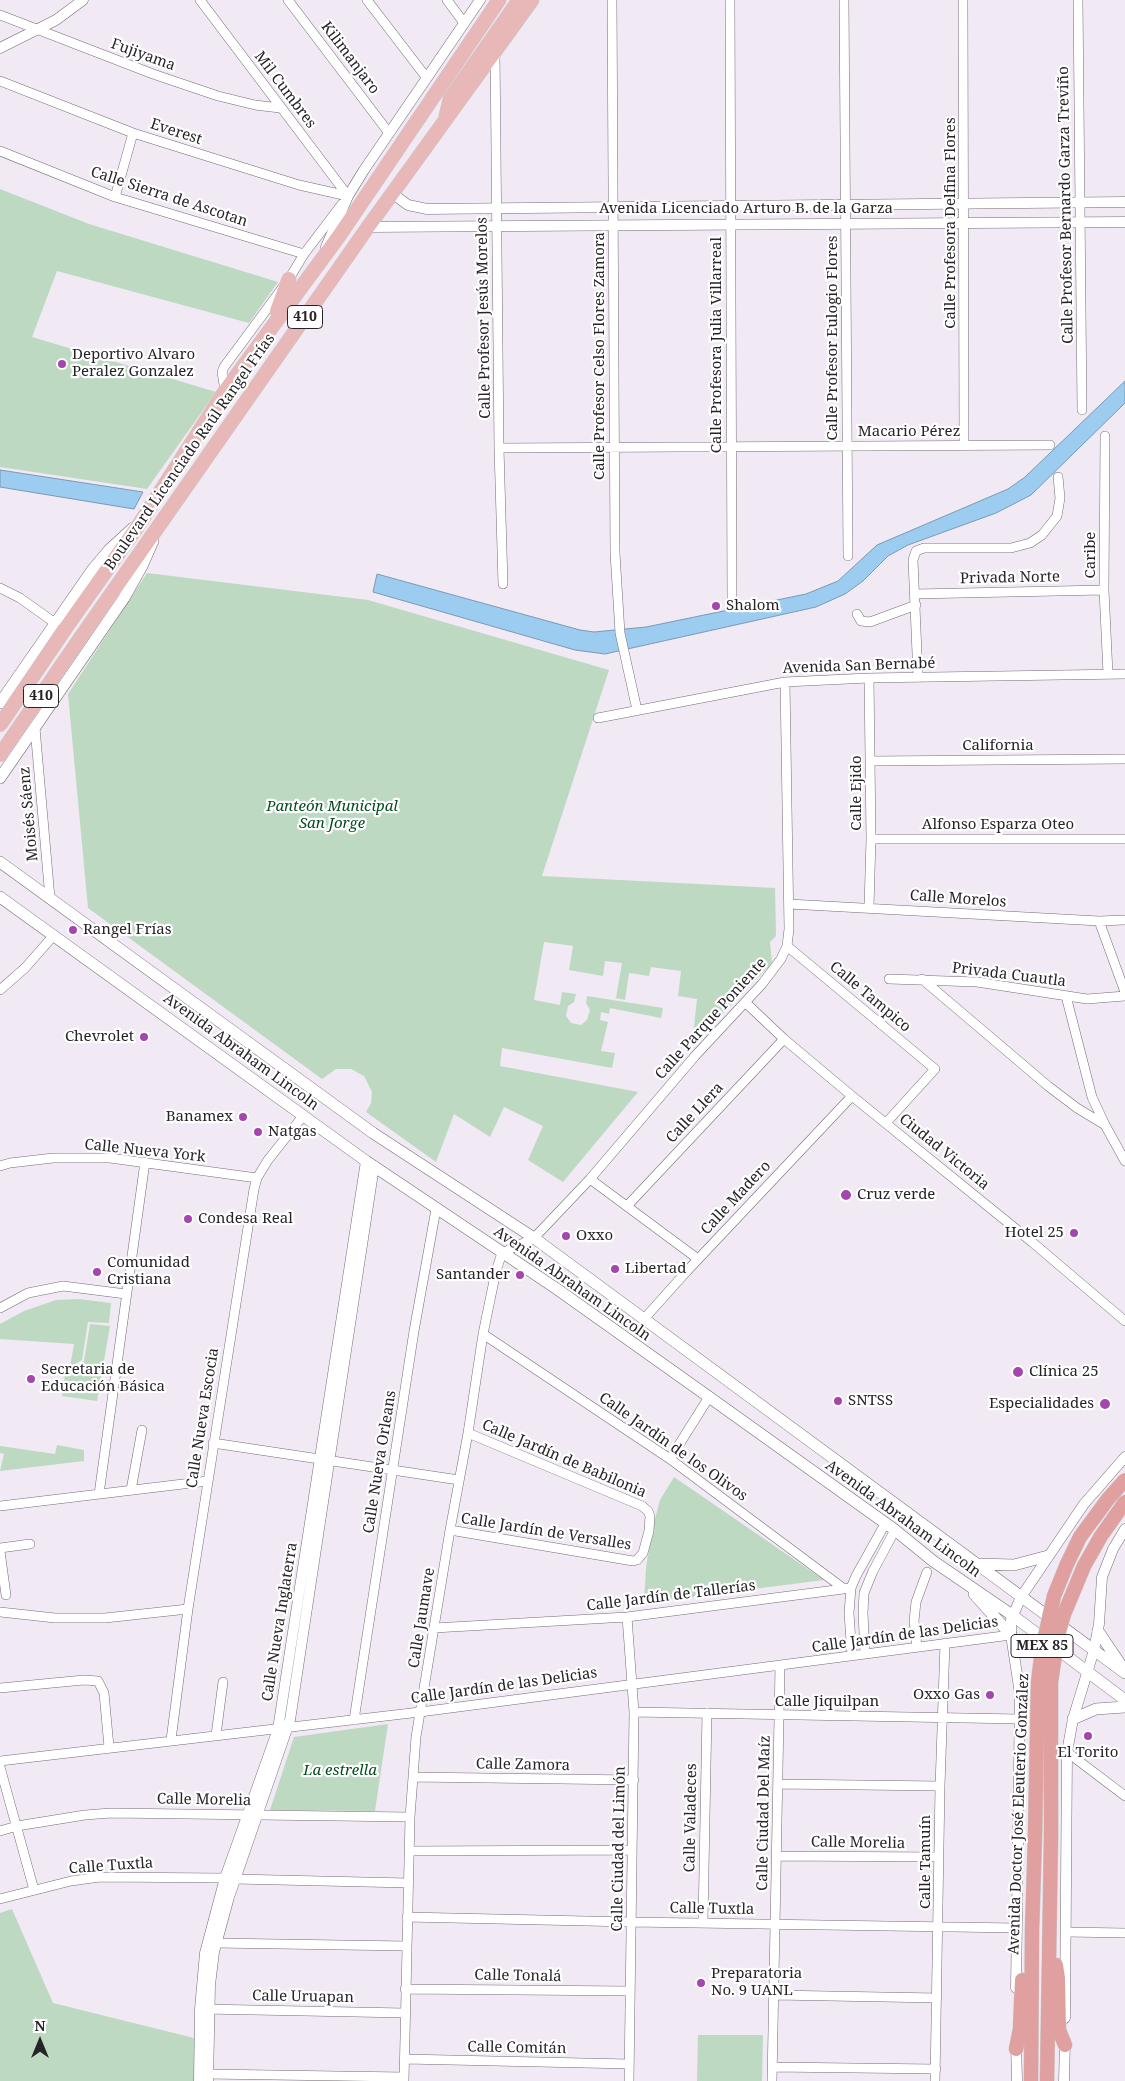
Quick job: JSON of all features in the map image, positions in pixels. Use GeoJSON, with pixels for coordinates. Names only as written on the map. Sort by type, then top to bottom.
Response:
{"type":"FeatureCollection","features":[{"type":"Feature","properties":{"kind":"highway","name":"Avenida Doctor José Eleuterio González"},"geometry":{"type":"LineString","coordinates":[[1031,2081],[1032,1932],[1038,1682],[1042,1650],[1052,1603],[1061,1576],[1080,1538],[1102,1507],[1125,1480]]}},
{"type":"Feature","properties":{"kind":"highway","name":"Avenida Doctor José Eleuterio González"},"geometry":{"type":"LineString","coordinates":[[1047,2081],[1050,1953],[1051,1682],[1058,1635],[1067,1607],[1084,1566],[1101,1536],[1125,1502]]}},
{"type":"Feature","properties":{"kind":"highway"},"geometry":{"type":"LineString","coordinates":[[1016,2050],[1021,2016],[1024,1952],[1026,1939],[1032,1932]]}},
{"type":"Feature","properties":{"kind":"highway"},"geometry":{"type":"LineString","coordinates":[[1050,1953],[1057,1970],[1059,2030],[1065,2045]]}},
{"type":"Feature","properties":{"kind":"main road","name":"Boulevard Licenciado Raúl Rangel Frías"},"geometry":{"type":"LineString","coordinates":[[0,725],[60,626],[140,523],[225,391],[354,214],[498,0]]}},
{"type":"Feature","properties":{"kind":"main road"},"geometry":{"type":"LineString","coordinates":[[502,0],[508,14]]}},
{"type":"Feature","properties":{"kind":"main road"},"geometry":{"type":"LineString","coordinates":[[446,120],[450,98],[519,0]]}},
{"type":"Feature","properties":{"kind":"main road","name":"Boulevard Licenciado Raúl Rangel Frías"},"geometry":{"type":"LineString","coordinates":[[0,755],[368,227],[532,0]]}},
{"type":"Feature","properties":{"kind":"main road"},"geometry":{"type":"LineString","coordinates":[[270,328],[289,279]]}},
{"type":"Feature","properties":{"kind":"main road"},"geometry":{"type":"LineString","coordinates":[[0,778],[124,598],[152,546],[157,528]]}},
{"type":"Feature","properties":{"kind":"main road"},"geometry":{"type":"LineString","coordinates":[[0,704],[60,626]]}},
{"type":"Feature","properties":{"kind":"main road"},"geometry":{"type":"LineString","coordinates":[[0,704],[18,709],[30,718],[32,732]]}},
{"type":"Feature","properties":{"kind":"main road"},"geometry":{"type":"LineString","coordinates":[[0,731],[13,737],[32,732]]}},
{"type":"Feature","properties":{"kind":"main road"},"geometry":{"type":"LineString","coordinates":[[0,862],[373,1133],[534,1238],[643,1320],[1125,1672]]}},
{"type":"Feature","properties":{"kind":"main road","name":"Avenida Abraham Lincoln"},"geometry":{"type":"LineString","coordinates":[[0,896],[370,1163],[557,1290],[709,1397],[1012,1615],[1125,1700]]}},
{"type":"Feature","properties":{"kind":"main road"},"geometry":{"type":"LineString","coordinates":[[977,1564],[1005,1566],[1026,1563],[1048,1556]]}},
{"type":"Feature","properties":{"kind":"main road"},"geometry":{"type":"LineString","coordinates":[[965,1583],[1011,1635]]}},
{"type":"Feature","properties":{"kind":"main road"},"geometry":{"type":"LineString","coordinates":[[1098,1631],[1125,1672]]}},
{"type":"Feature","properties":{"kind":"main road"},"geometry":{"type":"LineString","coordinates":[[1073,1718],[1096,1709],[1125,1707]]}},
{"type":"Feature","properties":{"kind":"street"},"geometry":{"type":"LineString","coordinates":[[0,48],[56,20],[83,0]]}},
{"type":"Feature","properties":{"kind":"street","name":"Mil Cumbres"},"geometry":{"type":"LineString","coordinates":[[200,0],[348,196]]}},
{"type":"Feature","properties":{"kind":"street","name":"Kilimanjaro"},"geometry":{"type":"LineString","coordinates":[[288,0],[389,133]]}},
{"type":"Feature","properties":{"kind":"street"},"geometry":{"type":"LineString","coordinates":[[367,0],[426,77]]}},
{"type":"Feature","properties":{"kind":"street"},"geometry":{"type":"LineString","coordinates":[[447,0],[464,23]]}},
{"type":"Feature","properties":{"kind":"street"},"geometry":{"type":"LineString","coordinates":[[225,391],[222,372],[224,367],[289,279],[304,254],[348,196],[426,77],[480,0]]}},
{"type":"Feature","properties":{"kind":"street","name":"Calle Profesor Celso Flores Zamora"},"geometry":{"type":"LineString","coordinates":[[612,0],[615,553],[620,633],[637,710]]}},
{"type":"Feature","properties":{"kind":"street","name":"Calle Profesora Julia Villarreal"},"geometry":{"type":"LineString","coordinates":[[730,0],[732,599]]}},
{"type":"Feature","properties":{"kind":"street","name":"Calle Profesor Eulogio Flores"},"geometry":{"type":"LineString","coordinates":[[844,0],[848,556]]}},
{"type":"Feature","properties":{"kind":"street","name":"Calle Profesora Delfina Flores"},"geometry":{"type":"LineString","coordinates":[[962,0],[965,203],[964,445]]}},
{"type":"Feature","properties":{"kind":"street","name":"Calle Profesor Bernardo Garza Treviño"},"geometry":{"type":"LineString","coordinates":[[1078,0],[1082,410]]}},
{"type":"Feature","properties":{"kind":"street","name":"Fujiyama"},"geometry":{"type":"LineString","coordinates":[[0,15],[152,74],[218,96],[255,105],[280,108]]}},
{"type":"Feature","properties":{"kind":"street","name":"Calle Profesor Jesús Morelos"},"geometry":{"type":"LineString","coordinates":[[495,52],[499,448],[503,584]]}},
{"type":"Feature","properties":{"kind":"street","name":"Everest"},"geometry":{"type":"LineString","coordinates":[[0,81],[133,133],[299,185],[348,196]]}},
{"type":"Feature","properties":{"kind":"street"},"geometry":{"type":"LineString","coordinates":[[115,197],[133,133]]}},
{"type":"Feature","properties":{"kind":"street","name":"Calle Sierra de Ascotan"},"geometry":{"type":"LineString","coordinates":[[0,151],[115,197],[304,254]]}},
{"type":"Feature","properties":{"kind":"street","name":"Avenida Licenciado Arturo B. de la Garza"},"geometry":{"type":"LineString","coordinates":[[393,194],[401,201],[415,208],[1125,202]]}},
{"type":"Feature","properties":{"kind":"street"},"geometry":{"type":"LineString","coordinates":[[320,260],[348,196]]}},
{"type":"Feature","properties":{"kind":"street","name":"Avenida Licenciado Arturo B. de la Garza"},"geometry":{"type":"LineString","coordinates":[[368,227],[1125,222]]}},
{"type":"Feature","properties":{"kind":"street","name":"Caribe"},"geometry":{"type":"LineString","coordinates":[[1104,436],[1104,590],[1108,674]]}},
{"type":"Feature","properties":{"kind":"street","name":"Macario Pérez"},"geometry":{"type":"LineString","coordinates":[[499,448],[1050,445]]}},
{"type":"Feature","properties":{"kind":"street"},"geometry":{"type":"LineString","coordinates":[[918,677],[913,560],[916,551],[924,548],[1011,548],[1030,543],[1042,535],[1057,516],[1060,498],[1058,476]]}},
{"type":"Feature","properties":{"kind":"street"},"geometry":{"type":"LineString","coordinates":[[1,590],[20,598],[60,626]]}},
{"type":"Feature","properties":{"kind":"street","name":"Privada Norte"},"geometry":{"type":"LineString","coordinates":[[915,594],[1104,590]]}},
{"type":"Feature","properties":{"kind":"street"},"geometry":{"type":"LineString","coordinates":[[857,614],[861,621],[870,622],[916,604]]}},
{"type":"Feature","properties":{"kind":"street","name":"Avenida San Bernabé"},"geometry":{"type":"LineString","coordinates":[[598,718],[785,682],[869,678],[1125,674]]}},
{"type":"Feature","properties":{"kind":"street","name":"Calle Ejido"},"geometry":{"type":"LineString","coordinates":[[869,678],[871,839],[869,907]]}},
{"type":"Feature","properties":{"kind":"street","name":"Calle Parque Poniente"},"geometry":{"type":"LineString","coordinates":[[534,1238],[590,1179],[695,1056],[776,969],[787,946],[789,904],[785,682]]}},
{"type":"Feature","properties":{"kind":"street","name":"Moisés Sáenz"},"geometry":{"type":"LineString","coordinates":[[32,732],[50,898]]}},
{"type":"Feature","properties":{"kind":"street","name":"California"},"geometry":{"type":"LineString","coordinates":[[870,761],[1125,759]]}},
{"type":"Feature","properties":{"kind":"street","name":"Alfonso Esparza Oteo"},"geometry":{"type":"LineString","coordinates":[[871,839],[1125,838]]}},
{"type":"Feature","properties":{"kind":"street","name":"Calle Morelos"},"geometry":{"type":"LineString","coordinates":[[789,904],[1099,921],[1125,920]]}},
{"type":"Feature","properties":{"kind":"street"},"geometry":{"type":"LineString","coordinates":[[1099,921],[1125,992]]}},
{"type":"Feature","properties":{"kind":"street"},"geometry":{"type":"LineString","coordinates":[[2,986],[25,968],[54,935]]}},
{"type":"Feature","properties":{"kind":"street","name":"Calle Tampico"},"geometry":{"type":"LineString","coordinates":[[787,946],[935,1069],[886,1123]]}},
{"type":"Feature","properties":{"kind":"street","name":"Privada Cuautla"},"geometry":{"type":"LineString","coordinates":[[889,979],[977,982],[1087,999],[1125,996]]}},
{"type":"Feature","properties":{"kind":"street"},"geometry":{"type":"LineString","coordinates":[[922,979],[1048,1086],[1077,1108],[1105,1125]]}},
{"type":"Feature","properties":{"kind":"street"},"geometry":{"type":"LineString","coordinates":[[1066,996],[1092,1097],[1125,1161]]}},
{"type":"Feature","properties":{"kind":"street","name":"Ciudad Victoria"},"geometry":{"type":"LineString","coordinates":[[746,1003],[784,1039],[1125,1321]]}},
{"type":"Feature","properties":{"kind":"street","name":"Calle Llera"},"geometry":{"type":"LineString","coordinates":[[627,1206],[784,1039]]}},
{"type":"Feature","properties":{"kind":"street","name":"Calle Madero"},"geometry":{"type":"LineString","coordinates":[[643,1320],[852,1096]]}},
{"type":"Feature","properties":{"kind":"street","name":"Calle Nueva Escocia"},"geometry":{"type":"LineString","coordinates":[[172,1740],[188,1609],[250,1210],[257,1178],[279,1144],[304,1116]]}},
{"type":"Feature","properties":{"kind":"street","name":"Calle Nueva York"},"geometry":{"type":"LineString","coordinates":[[0,1166],[10,1163],[61,1158],[110,1158],[257,1178]]}},
{"type":"Feature","properties":{"kind":"street"},"geometry":{"type":"LineString","coordinates":[[99,1494],[145,1162]]}},
{"type":"Feature","properties":{"kind":"street","name":"Calle Nueva Inglaterra"},"geometry":{"type":"LineString","coordinates":[[208,2077],[205,1953],[283,1729],[370,1163]]}},
{"type":"Feature","properties":{"kind":"street"},"geometry":{"type":"LineString","coordinates":[[590,1179],[698,1259]]}},
{"type":"Feature","properties":{"kind":"street","name":"Calle Nueva Orleans"},"geometry":{"type":"LineString","coordinates":[[354,1720],[414,1331],[436,1209]]}},
{"type":"Feature","properties":{"kind":"street"},"geometry":{"type":"LineString","coordinates":[[502,1253],[534,1238]]}},
{"type":"Feature","properties":{"kind":"street","name":"Calle Jaumave"},"geometry":{"type":"LineString","coordinates":[[404,2079],[406,1946],[412,1778],[420,1712],[483,1334],[496,1270],[502,1253]]}},
{"type":"Feature","properties":{"kind":"street"},"geometry":{"type":"LineString","coordinates":[[0,1308],[28,1293],[63,1286],[126,1294]]}},
{"type":"Feature","properties":{"kind":"street","name":"Calle Jardín de los Olivos"},"geometry":{"type":"LineString","coordinates":[[483,1334],[670,1459],[847,1588]]}},
{"type":"Feature","properties":{"kind":"street"},"geometry":{"type":"LineString","coordinates":[[670,1459],[709,1397]]}},
{"type":"Feature","properties":{"kind":"street"},"geometry":{"type":"LineString","coordinates":[[131,1490],[142,1430]]}},
{"type":"Feature","properties":{"kind":"street","name":"Calle Jardín de Babilonia"},"geometry":{"type":"LineString","coordinates":[[468,1433],[633,1502],[648,1512],[651,1521],[649,1531],[643,1553],[637,1560]]}},
{"type":"Feature","properties":{"kind":"street"},"geometry":{"type":"LineString","coordinates":[[213,1443],[459,1480]]}},
{"type":"Feature","properties":{"kind":"street"},"geometry":{"type":"LineString","coordinates":[[1016,2081],[1016,1928],[1020,1694],[1011,1635],[1012,1615],[1021,1597],[1087,1500],[1125,1456]]}},
{"type":"Feature","properties":{"kind":"street"},"geometry":{"type":"LineString","coordinates":[[0,1506],[208,1481]]}},
{"type":"Feature","properties":{"kind":"street"},"geometry":{"type":"LineString","coordinates":[[852,1656],[847,1588],[862,1564],[890,1527]]}},
{"type":"Feature","properties":{"kind":"street"},"geometry":{"type":"LineString","coordinates":[[864,1654],[864,1593],[890,1527]]}},
{"type":"Feature","properties":{"kind":"street"},"geometry":{"type":"LineString","coordinates":[[1064,2081],[1067,1752],[1073,1718],[1098,1631],[1102,1577],[1113,1549],[1125,1529]]}},
{"type":"Feature","properties":{"kind":"street","name":"Calle Jardín de Versalles"},"geometry":{"type":"LineString","coordinates":[[450,1530],[637,1560]]}},
{"type":"Feature","properties":{"kind":"street"},"geometry":{"type":"LineString","coordinates":[[6,1595],[0,1550],[30,1544]]}},
{"type":"Feature","properties":{"kind":"street"},"geometry":{"type":"LineString","coordinates":[[862,1564],[873,1570]]}},
{"type":"Feature","properties":{"kind":"street"},"geometry":{"type":"LineString","coordinates":[[917,1647],[914,1621],[916,1602],[927,1572]]}},
{"type":"Feature","properties":{"kind":"street","name":"Calle Jardín de Tallerías"},"geometry":{"type":"LineString","coordinates":[[434,1628],[627,1618],[847,1588]]}},
{"type":"Feature","properties":{"kind":"street"},"geometry":{"type":"LineString","coordinates":[[0,1612],[55,1618],[105,1618],[188,1609]]}},
{"type":"Feature","properties":{"kind":"street"},"geometry":{"type":"LineString","coordinates":[[849,1613],[863,1613]]}},
{"type":"Feature","properties":{"kind":"street","name":"Calle Ciudad del Limón"},"geometry":{"type":"LineString","coordinates":[[627,1618],[634,1712],[629,2081]]}},
{"type":"Feature","properties":{"kind":"street","name":"Calle Jardín de las Delicias"},"geometry":{"type":"LineString","coordinates":[[0,1761],[420,1712],[1011,1635]]}},
{"type":"Feature","properties":{"kind":"street","name":"Calle Tamuín"},"geometry":{"type":"LineString","coordinates":[[935,2081],[940,1786],[945,1643]]}},
{"type":"Feature","properties":{"kind":"street","name":"Calle Ciudad Del Maíz"},"geometry":{"type":"LineString","coordinates":[[772,2081],[780,1666]]}},
{"type":"Feature","properties":{"kind":"street"},"geometry":{"type":"LineString","coordinates":[[0,1688],[84,1680],[98,1681],[104,1693],[109,1747]]}},
{"type":"Feature","properties":{"kind":"street"},"geometry":{"type":"LineString","coordinates":[[216,1735],[223,1682]]}},
{"type":"Feature","properties":{"kind":"street","name":"Calle Jiquilpan"},"geometry":{"type":"LineString","coordinates":[[634,1712],[942,1716],[1020,1719]]}},
{"type":"Feature","properties":{"kind":"street","name":"Calle Valadeces"},"geometry":{"type":"LineString","coordinates":[[703,1922],[707,1713]]}},
{"type":"Feature","properties":{"kind":"street"},"geometry":{"type":"LineString","coordinates":[[1067,1752],[1125,1796]]}},
{"type":"Feature","properties":{"kind":"street"},"geometry":{"type":"LineString","coordinates":[[0,1767],[34,1890]]}},
{"type":"Feature","properties":{"kind":"street","name":"Calle Zamora"},"geometry":{"type":"LineString","coordinates":[[412,1778],[634,1780]]}},
{"type":"Feature","properties":{"kind":"street"},"geometry":{"type":"LineString","coordinates":[[778,1784],[940,1786]]}},
{"type":"Feature","properties":{"kind":"street","name":"Calle Morelia"},"geometry":{"type":"LineString","coordinates":[[0,1831],[17,1826],[111,1813],[178,1812],[410,1817]]}},
{"type":"Feature","properties":{"kind":"street"},"geometry":{"type":"LineString","coordinates":[[409,1850],[632,1850]]}},
{"type":"Feature","properties":{"kind":"street","name":"Calle Morelia"},"geometry":{"type":"LineString","coordinates":[[777,1856],[939,1857]]}},
{"type":"Feature","properties":{"kind":"street","name":"Calle Tuxtla"},"geometry":{"type":"LineString","coordinates":[[0,1899],[71,1881],[100,1877],[230,1878],[408,1883]]}},
{"type":"Feature","properties":{"kind":"street","name":"Calle Nueva Inglaterra"},"geometry":{"type":"LineString","coordinates":[[199,2081],[205,2009],[216,1943],[230,1878]]}},
{"type":"Feature","properties":{"kind":"street","name":"Calle Tuxtla"},"geometry":{"type":"LineString","coordinates":[[407,1916],[631,1922],[1016,1928]]}},
{"type":"Feature","properties":{"kind":"street"},"geometry":{"type":"LineString","coordinates":[[1066,1932],[1125,1933]]}},
{"type":"Feature","properties":{"kind":"street"},"geometry":{"type":"LineString","coordinates":[[216,1943],[406,1946]]}},
{"type":"Feature","properties":{"kind":"street","name":"Calle Tonalá"},"geometry":{"type":"LineString","coordinates":[[406,1989],[630,1992]]}},
{"type":"Feature","properties":{"kind":"street"},"geometry":{"type":"LineString","coordinates":[[775,1995],[937,1998]]}},
{"type":"Feature","properties":{"kind":"street","name":"Calle Uruapan"},"geometry":{"type":"LineString","coordinates":[[205,2009],[405,2013]]}},
{"type":"Feature","properties":{"kind":"street","name":"Calle Comitán"},"geometry":{"type":"LineString","coordinates":[[405,2059],[629,2064]]}},
{"type":"Feature","properties":{"kind":"street"},"geometry":{"type":"LineString","coordinates":[[772,2067],[936,2069]]}},
{"type":"Feature","properties":{"kind":"street"},"geometry":{"type":"LineString","coordinates":[[208,2077],[404,2079]]}},
{"type":"Feature","properties":{"kind":"green space","name":"Deportivo Alvaro Peralez Gonzalez"},"geometry":{"type":"Polygon","coordinates":[[[0,189],[89,224],[278,282],[249,323],[57,271],[32,337],[216,392],[147,489],[0,467],[0,189]]]}},
{"type":"Feature","properties":{"kind":"green space","name":"Panteón Municipal San Jorge"},"geometry":{"type":"Polygon","coordinates":[[[147,573],[368,600],[609,670],[542,876],[775,888],[776,936],[770,942],[772,963],[692,1045],[697,999],[678,996],[681,971],[651,967],[649,976],[629,973],[625,1000],[616,998],[622,963],[605,961],[603,976],[569,970],[573,946],[544,942],[534,1000],[560,1005],[562,992],[576,994],[574,1002],[568,1006],[566,1016],[571,1023],[581,1025],[587,1020],[590,1010],[586,1003],[587,996],[663,1008],[661,1018],[610,1008],[609,1014],[601,1012],[600,1020],[608,1022],[601,1051],[615,1053],[612,1068],[502,1048],[500,1066],[638,1092],[563,1182],[528,1160],[543,1126],[504,1107],[490,1137],[454,1114],[436,1162],[366,1112],[371,1103],[372,1092],[364,1076],[351,1069],[336,1069],[322,1079],[88,908],[68,694],[147,573]]]}},
{"type":"Feature","properties":{"kind":"green space"},"geometry":{"type":"Polygon","coordinates":[[[79,1299],[111,1303],[109,1323],[88,1322],[82,1360],[70,1367],[74,1344],[0,1339],[0,1324],[24,1311],[56,1300],[79,1299]]]}},
{"type":"Feature","properties":{"kind":"green space"},"geometry":{"type":"Polygon","coordinates":[[[90,1324],[110,1326],[97,1401],[62,1396],[65,1374],[84,1361],[90,1324]]]}},
{"type":"Feature","properties":{"kind":"green space"},"geometry":{"type":"Polygon","coordinates":[[[57,1445],[84,1450],[84,1461],[0,1471],[4,1454],[0,1453],[0,1446],[55,1454],[57,1445]]]}},
{"type":"Feature","properties":{"kind":"green space"},"geometry":{"type":"Polygon","coordinates":[[[674,1477],[824,1580],[644,1603],[646,1568],[652,1530],[660,1500],[674,1477]]]}},
{"type":"Feature","properties":{"kind":"green space","name":"La estrella"},"geometry":{"type":"Polygon","coordinates":[[[388,1724],[375,1811],[270,1810],[294,1737],[388,1724]]]}},
{"type":"Feature","properties":{"kind":"green space"},"geometry":{"type":"Polygon","coordinates":[[[12,1909],[53,2003],[194,2038],[194,2081],[0,2081],[0,1913],[12,1909]]]}},
{"type":"Feature","properties":{"kind":"green space"},"geometry":{"type":"Polygon","coordinates":[[[698,2035],[763,2035],[762,2081],[697,2081],[698,2035]]]}},
{"type":"Feature","properties":{"kind":"water"},"geometry":{"type":"Polygon","coordinates":[[[1125,381],[1125,403],[1031,495],[996,513],[908,545],[888,556],[863,581],[845,594],[816,607],[605,654],[575,650],[373,592],[377,574],[580,630],[594,632],[646,627],[806,594],[838,581],[877,545],[1008,489],[1025,477],[1125,381]]]}},
{"type":"Feature","properties":{"kind":"water"},"geometry":{"type":"Polygon","coordinates":[[[0,470],[143,492],[134,509],[0,487],[0,470]]]}},
{"type":"Feature","properties":{"kind":"place","name":"Deportivo Alvaro Peralez Gonzalez"},"geometry":{"type":"Point","coordinates":[62,364]}},
{"type":"Feature","properties":{"kind":"place","name":"Shalom"},"geometry":{"type":"Point","coordinates":[716,606]}},
{"type":"Feature","properties":{"kind":"place","name":"Rangel Frías"},"geometry":{"type":"Point","coordinates":[73,930]}},
{"type":"Feature","properties":{"kind":"place","name":"Chevrolet"},"geometry":{"type":"Point","coordinates":[144,1037]}},
{"type":"Feature","properties":{"kind":"place","name":"Banamex"},"geometry":{"type":"Point","coordinates":[243,1117]}},
{"type":"Feature","properties":{"kind":"place","name":"Natgas"},"geometry":{"type":"Point","coordinates":[258,1132]}},
{"type":"Feature","properties":{"kind":"place","name":"Cruz verde"},"geometry":{"type":"Point","coordinates":[846,1195]}},
{"type":"Feature","properties":{"kind":"place","name":"Condesa Real"},"geometry":{"type":"Point","coordinates":[188,1219]}},
{"type":"Feature","properties":{"kind":"place","name":"Hotel 25"},"geometry":{"type":"Point","coordinates":[1074,1233]}},
{"type":"Feature","properties":{"kind":"place","name":"Oxxo"},"geometry":{"type":"Point","coordinates":[566,1236]}},
{"type":"Feature","properties":{"kind":"place","name":"Libertad"},"geometry":{"type":"Point","coordinates":[615,1269]}},
{"type":"Feature","properties":{"kind":"place","name":"Comunidad Cristiana"},"geometry":{"type":"Point","coordinates":[97,1272]}},
{"type":"Feature","properties":{"kind":"place","name":"Santander"},"geometry":{"type":"Point","coordinates":[520,1275]}},
{"type":"Feature","properties":{"kind":"place","name":"Clínica 25"},"geometry":{"type":"Point","coordinates":[1018,1372]}},
{"type":"Feature","properties":{"kind":"place","name":"Secretaria de Educación Básica"},"geometry":{"type":"Point","coordinates":[31,1379]}},
{"type":"Feature","properties":{"kind":"place","name":"SNTSS"},"geometry":{"type":"Point","coordinates":[838,1401]}},
{"type":"Feature","properties":{"kind":"place","name":"Especialidades"},"geometry":{"type":"Point","coordinates":[1105,1404]}},
{"type":"Feature","properties":{"kind":"place","name":"Oxxo Gas"},"geometry":{"type":"Point","coordinates":[990,1695]}},
{"type":"Feature","properties":{"kind":"place","name":"El Torito"},"geometry":{"type":"Point","coordinates":[1088,1736]}},
{"type":"Feature","properties":{"kind":"place","name":"Preparatoria No. 9 UANL"},"geometry":{"type":"Point","coordinates":[701,1983]}}]}
